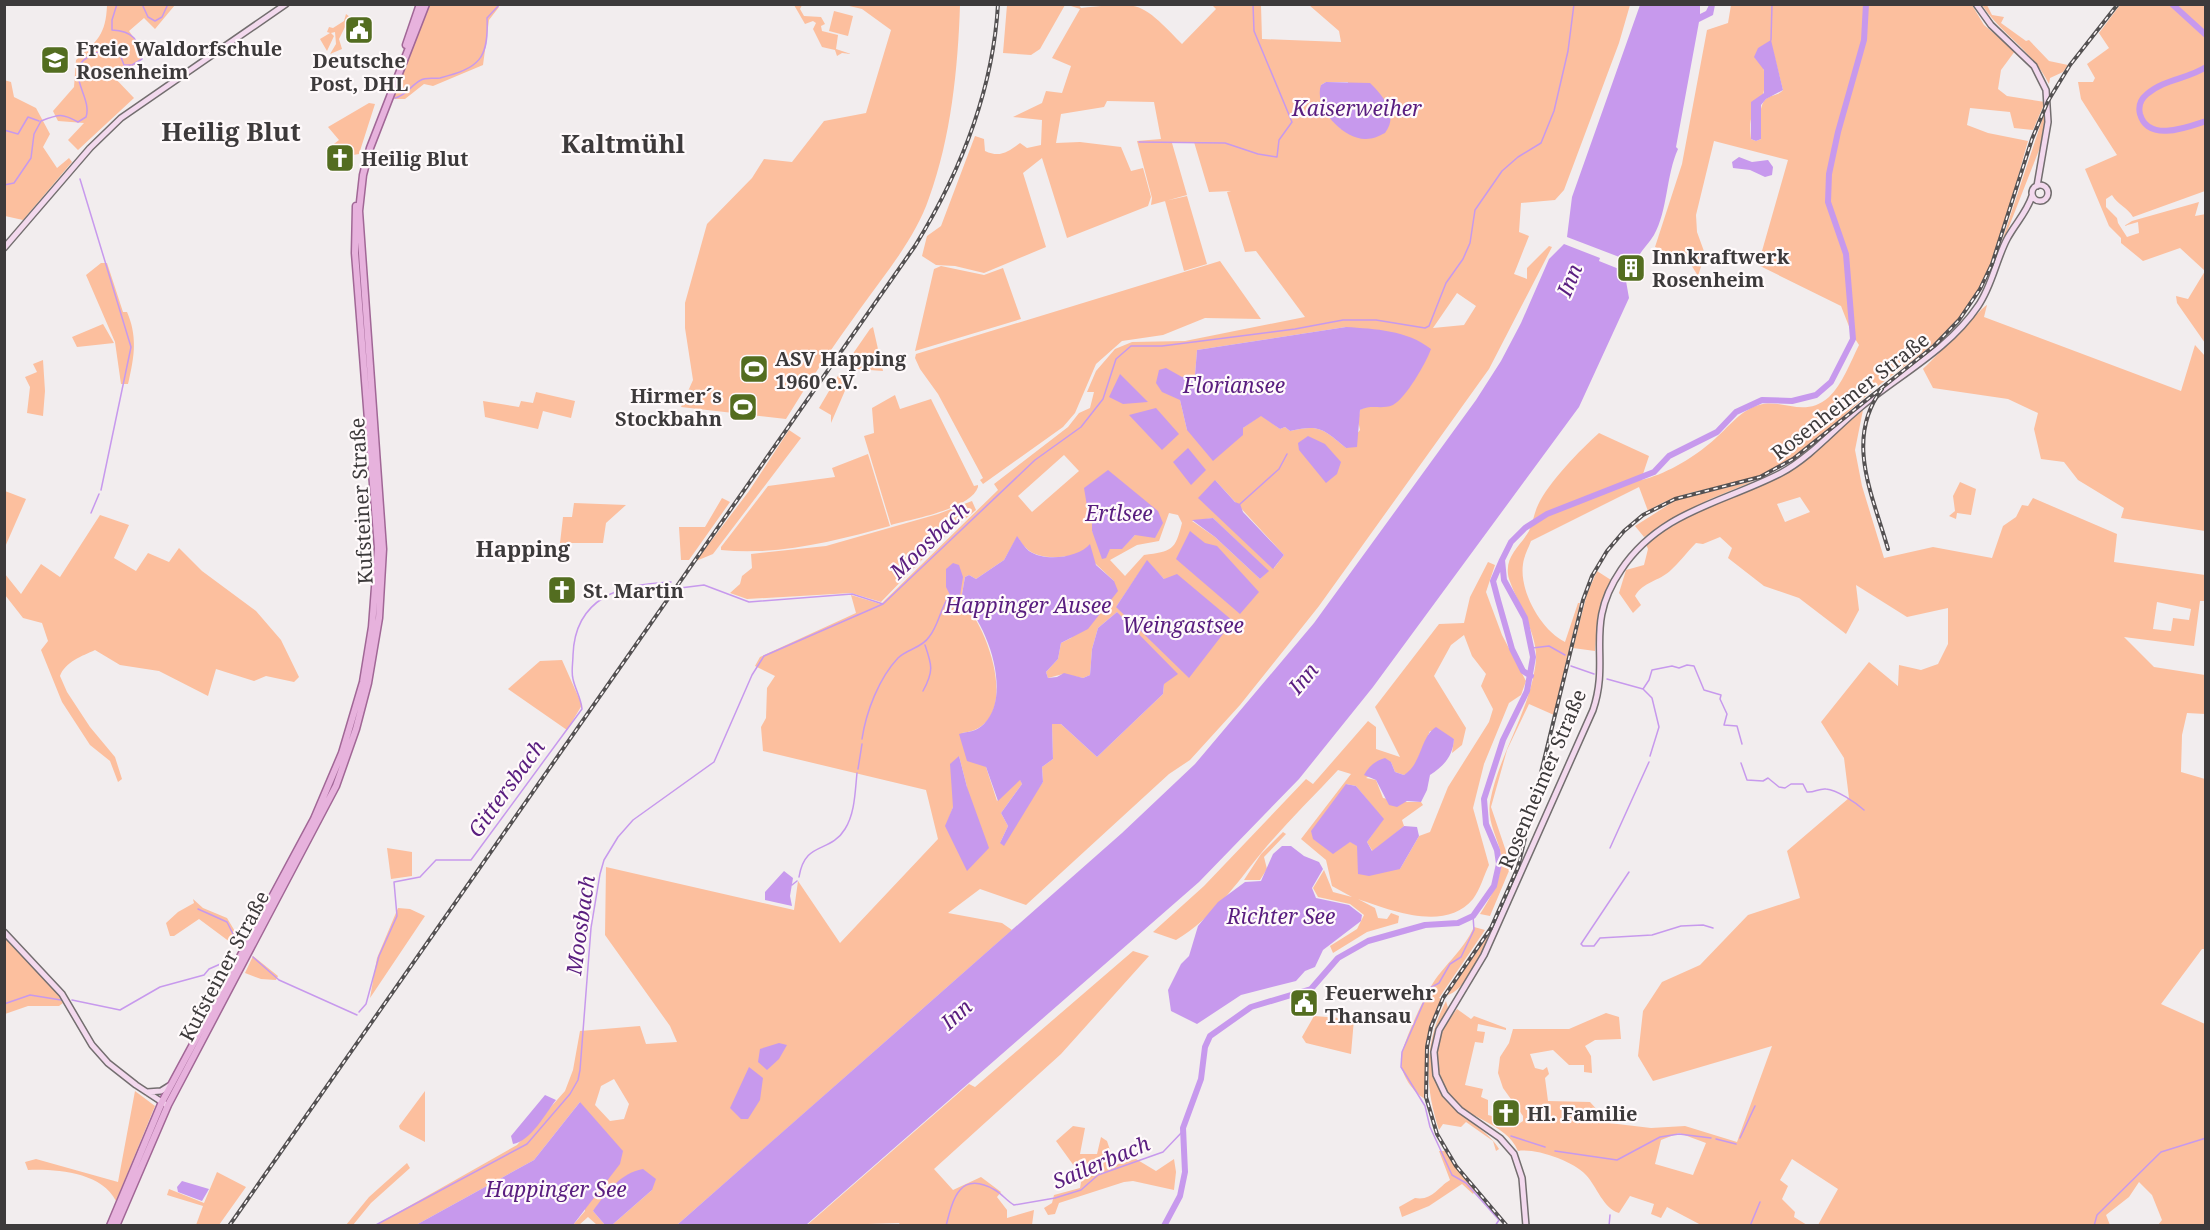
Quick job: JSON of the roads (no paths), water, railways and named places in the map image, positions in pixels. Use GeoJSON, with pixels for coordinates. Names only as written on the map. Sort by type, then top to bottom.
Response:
{"type":"FeatureCollection","features":[{"type":"Feature","properties":{"kind":"main road"},"geometry":{"type":"LineString","coordinates":[[4,248],[90,148],[121,118],[286,4]]}},
{"type":"Feature","properties":{"kind":"main road","name":"Kufsteiner Straße"},"geometry":{"type":"LineString","coordinates":[[116,1226],[174,1082],[314,819],[342,753],[363,682],[372,627],[378,548],[355,253],[355,209],[367,145],[420,4]]}},
{"type":"Feature","properties":{"kind":"main road","name":"Kufsteiner Straße"},"geometry":{"type":"LineString","coordinates":[[110,1226],[165,1104],[336,786],[357,729],[368,683],[379,618],[383,549],[360,251],[360,197],[370,148],[426,4]]}},
{"type":"Feature","properties":{"kind":"main road"},"geometry":{"type":"LineString","coordinates":[[1976,4],[1990,25],[2024,55],[2042,80],[2049,112],[2040,186]]}},
{"type":"Feature","properties":{"kind":"main road"},"geometry":{"type":"LineString","coordinates":[[2040,186],[2047,190],[2047,196],[2035,198],[2032,190],[2040,186]]}},
{"type":"Feature","properties":{"kind":"main road","name":"Rosenheimer Straße"},"geometry":{"type":"LineString","coordinates":[[1526,1226],[1522,1178],[1514,1154],[1500,1138],[1460,1110],[1444,1094],[1436,1075],[1434,1052],[1439,1030],[1484,955],[1593,710],[1599,683],[1599,617],[1607,594],[1620,570],[1644,540],[1716,499],[1789,468],[1863,405],[1942,346],[1979,305],[2006,240],[2035,198]]}},
{"type":"Feature","properties":{"kind":"main road"},"geometry":{"type":"LineString","coordinates":[[4,932],[62,994],[92,1045],[108,1063],[165,1104]]}},
{"type":"Feature","properties":{"kind":"main road"},"geometry":{"type":"LineString","coordinates":[[146,1092],[161,1091],[174,1082]]}},
{"type":"Feature","properties":{"kind":"water"},"geometry":{"type":"Polygon","coordinates":[[[1640,5],[1700,5],[1700,14],[1706,11],[1709,5],[1715,5],[1713,15],[1699,22],[1676,147],[1678,149],[1659,225],[1635,263],[1567,237],[1572,197],[1640,5]]]}},
{"type":"Feature","properties":{"kind":"water"},"geometry":{"type":"Polygon","coordinates":[[[1771,40],[1783,90],[1766,99],[1761,105],[1761,139],[1756,141],[1751,139],[1751,102],[1764,93],[1764,70],[1754,57],[1758,48],[1771,40]]]}},
{"type":"Feature","properties":{"kind":"water","name":"Kaiserweiher"},"geometry":{"type":"Polygon","coordinates":[[[1326,82],[1370,83],[1388,106],[1391,119],[1385,133],[1374,138],[1357,138],[1340,128],[1332,121],[1322,103],[1321,85],[1326,82]]]}},
{"type":"Feature","properties":{"kind":"water"},"geometry":{"type":"Polygon","coordinates":[[[1739,157],[1752,162],[1768,160],[1773,167],[1772,175],[1765,177],[1750,170],[1733,168],[1732,162],[1739,157]]]}},
{"type":"Feature","properties":{"kind":"water","name":"Inn"},"geometry":{"type":"Polygon","coordinates":[[[1564,244],[1600,258],[1599,261],[1629,273],[1626,281],[1629,298],[1579,407],[1373,687],[1299,779],[1199,882],[806,1225],[677,1225],[1122,833],[1195,764],[1314,623],[1476,400],[1501,361],[1521,323],[1549,259],[1564,244]]]}},
{"type":"Feature","properties":{"kind":"water","name":"Floriansee"},"geometry":{"type":"Polygon","coordinates":[[[1346,327],[1401,334],[1431,349],[1415,380],[1398,401],[1389,406],[1360,410],[1357,447],[1346,448],[1326,432],[1315,428],[1290,431],[1285,427],[1280,429],[1261,416],[1243,428],[1243,435],[1213,461],[1187,430],[1180,400],[1162,392],[1156,383],[1159,370],[1166,368],[1182,377],[1195,375],[1197,350],[1346,327]]]}},
{"type":"Feature","properties":{"kind":"water"},"geometry":{"type":"Polygon","coordinates":[[[1120,374],[1148,402],[1123,404],[1109,397],[1120,374]]]}},
{"type":"Feature","properties":{"kind":"water"},"geometry":{"type":"Polygon","coordinates":[[[1156,408],[1179,434],[1162,450],[1129,415],[1156,408]]]}},
{"type":"Feature","properties":{"kind":"water"},"geometry":{"type":"Polygon","coordinates":[[[1308,436],[1325,444],[1341,462],[1337,474],[1326,483],[1299,450],[1298,443],[1308,436]]]}},
{"type":"Feature","properties":{"kind":"water"},"geometry":{"type":"Polygon","coordinates":[[[1188,448],[1206,470],[1191,485],[1173,462],[1188,448]]]}},
{"type":"Feature","properties":{"kind":"water","name":"Ertlsee"},"geometry":{"type":"Polygon","coordinates":[[[1108,470],[1158,511],[1163,523],[1155,538],[1135,535],[1122,549],[1110,549],[1106,558],[1102,559],[1092,531],[1092,515],[1088,512],[1084,488],[1108,470]]]}},
{"type":"Feature","properties":{"kind":"water"},"geometry":{"type":"Polygon","coordinates":[[[1215,480],[1235,502],[1240,504],[1243,512],[1284,555],[1273,569],[1198,498],[1215,480]]]}},
{"type":"Feature","properties":{"kind":"water"},"geometry":{"type":"Polygon","coordinates":[[[1213,518],[1269,571],[1260,579],[1215,537],[1192,520],[1213,518]]]}},
{"type":"Feature","properties":{"kind":"water"},"geometry":{"type":"Polygon","coordinates":[[[1190,531],[1205,543],[1217,546],[1259,592],[1240,614],[1176,559],[1190,531]]]}},
{"type":"Feature","properties":{"kind":"water","name":"Happinger Ausee"},"geometry":{"type":"Polygon","coordinates":[[[1017,536],[1029,551],[1044,557],[1061,557],[1078,553],[1090,544],[1096,565],[1114,581],[1118,591],[1088,629],[1061,643],[1058,659],[1046,672],[1048,678],[1064,673],[1083,678],[1090,675],[1092,649],[1098,628],[1117,612],[1178,674],[1164,684],[1163,694],[1097,757],[1061,724],[1052,724],[1053,759],[1042,767],[1043,782],[1004,846],[1000,843],[1008,826],[1001,813],[1022,784],[1020,780],[998,801],[986,767],[967,761],[959,734],[975,730],[984,724],[992,711],[996,695],[996,678],[993,659],[980,625],[971,610],[961,600],[965,577],[969,575],[976,579],[1004,560],[1017,536]]]}},
{"type":"Feature","properties":{"kind":"water","name":"Weingastsee"},"geometry":{"type":"Polygon","coordinates":[[[1147,560],[1164,579],[1177,574],[1233,621],[1189,678],[1116,607],[1147,560]]]}},
{"type":"Feature","properties":{"kind":"water"},"geometry":{"type":"Polygon","coordinates":[[[953,563],[959,565],[963,577],[960,596],[950,595],[946,587],[946,569],[953,563]]]}},
{"type":"Feature","properties":{"kind":"water"},"geometry":{"type":"Polygon","coordinates":[[[1436,727],[1454,739],[1450,755],[1440,768],[1430,775],[1427,790],[1421,802],[1407,801],[1397,807],[1389,805],[1376,780],[1364,775],[1373,764],[1385,758],[1391,762],[1395,772],[1404,775],[1414,764],[1427,737],[1436,727]]]}},
{"type":"Feature","properties":{"kind":"water"},"geometry":{"type":"Polygon","coordinates":[[[959,756],[967,787],[989,848],[967,871],[945,826],[953,807],[950,764],[959,756]]]}},
{"type":"Feature","properties":{"kind":"water"},"geometry":{"type":"Polygon","coordinates":[[[1346,784],[1356,786],[1384,819],[1367,842],[1372,851],[1404,826],[1417,827],[1419,836],[1400,869],[1369,876],[1358,874],[1357,846],[1350,842],[1333,854],[1313,839],[1311,831],[1346,784]]]}},
{"type":"Feature","properties":{"kind":"water","name":"Richter See"},"geometry":{"type":"Polygon","coordinates":[[[1282,846],[1291,846],[1304,856],[1319,862],[1323,869],[1312,888],[1316,898],[1349,905],[1362,915],[1361,921],[1323,950],[1315,967],[1305,971],[1296,981],[1241,995],[1197,1024],[1171,1011],[1168,990],[1181,964],[1189,956],[1198,926],[1218,902],[1245,882],[1261,881],[1273,854],[1282,846]]]}},
{"type":"Feature","properties":{"kind":"water"},"geometry":{"type":"Polygon","coordinates":[[[784,871],[793,878],[790,896],[792,906],[765,900],[765,892],[784,871]]]}},
{"type":"Feature","properties":{"kind":"water"},"geometry":{"type":"Polygon","coordinates":[[[779,1043],[787,1045],[779,1059],[767,1070],[758,1062],[760,1049],[779,1043]]]}},
{"type":"Feature","properties":{"kind":"water"},"geometry":{"type":"Polygon","coordinates":[[[749,1067],[763,1078],[760,1100],[748,1119],[741,1119],[730,1108],[749,1067]]]}},
{"type":"Feature","properties":{"kind":"water"},"geometry":{"type":"Polygon","coordinates":[[[545,1095],[556,1100],[531,1133],[513,1144],[511,1136],[545,1095]]]}},
{"type":"Feature","properties":{"kind":"water","name":"Happinger See"},"geometry":{"type":"Polygon","coordinates":[[[580,1102],[623,1151],[620,1164],[573,1225],[416,1225],[534,1160],[580,1102]]]}},
{"type":"Feature","properties":{"kind":"water"},"geometry":{"type":"Polygon","coordinates":[[[643,1169],[656,1179],[652,1190],[612,1225],[605,1225],[593,1211],[620,1179],[643,1169]]]}},
{"type":"Feature","properties":{"kind":"water"},"geometry":{"type":"Polygon","coordinates":[[[182,1181],[209,1189],[202,1201],[178,1192],[177,1187],[182,1181]]]}},
{"type":"Feature","properties":{"kind":"waterway"},"geometry":{"type":"LineString","coordinates":[[4,185],[14,183],[31,158],[34,134],[41,121],[60,116],[78,122],[86,117],[86,101],[78,77],[81,63],[93,54],[110,49],[119,52],[124,65],[132,65],[142,59],[134,38],[125,32],[112,30],[112,20],[117,4]]}},
{"type":"Feature","properties":{"kind":"waterway"},"geometry":{"type":"LineString","coordinates":[[142,4],[148,17],[155,21],[162,17],[168,4]]}},
{"type":"Feature","properties":{"kind":"waterway"},"geometry":{"type":"LineString","coordinates":[[395,98],[403,95],[423,79],[440,78],[453,74],[479,60],[486,43],[487,18],[500,4]]}},
{"type":"Feature","properties":{"kind":"waterway"},"geometry":{"type":"LineString","coordinates":[[1139,142],[1225,143],[1258,154],[1277,157],[1279,140],[1292,122],[1254,31],[1253,4]]}},
{"type":"Feature","properties":{"kind":"waterway","name":"Moosbach"},"geometry":{"type":"LineString","coordinates":[[374,1226],[527,1144],[570,1094],[578,1080],[580,1070],[591,928],[604,860],[618,837],[633,820],[714,762],[752,675],[764,656],[883,604],[1035,460],[1081,427],[1103,399],[1116,359],[1131,346],[1162,346],[1295,329],[1343,320],[1376,320],[1425,328],[1429,326],[1446,283],[1463,259],[1470,243],[1475,210],[1502,171],[1518,157],[1541,143],[1554,111],[1568,51],[1574,4]]}},
{"type":"Feature","properties":{"kind":"waterway"},"geometry":{"type":"LineString","coordinates":[[1771,40],[1772,4]]}},
{"type":"Feature","properties":{"kind":"waterway"},"geometry":{"type":"LineString","coordinates":[[1164,1226],[1180,1196],[1185,1172],[1183,1128],[1201,1079],[1205,1047],[1210,1036],[1251,1007],[1311,989],[1338,958],[1368,941],[1425,925],[1458,923],[1473,916],[1494,886],[1499,864],[1497,850],[1486,824],[1484,799],[1503,740],[1527,691],[1533,657],[1525,618],[1504,580],[1502,560],[1511,542],[1525,528],[1547,514],[1654,472],[1669,456],[1717,432],[1736,412],[1762,400],[1792,401],[1816,395],[1831,382],[1853,339],[1846,254],[1828,202],[1829,174],[1838,132],[1864,40],[1866,4]]}},
{"type":"Feature","properties":{"kind":"waterway"},"geometry":{"type":"LineString","coordinates":[[2172,4],[2206,35]]}},
{"type":"Feature","properties":{"kind":"waterway"},"geometry":{"type":"LineString","coordinates":[[2206,67],[2154,89],[2143,98],[2139,108],[2144,123],[2160,131],[2179,129],[2206,121]]}},
{"type":"Feature","properties":{"kind":"waterway"},"geometry":{"type":"LineString","coordinates":[[4,130],[18,134],[28,117],[39,121]]}},
{"type":"Feature","properties":{"kind":"waterway"},"geometry":{"type":"LineString","coordinates":[[80,179],[131,347],[101,490]]}},
{"type":"Feature","properties":{"kind":"waterway"},"geometry":{"type":"LineString","coordinates":[[1240,504],[1279,469],[1287,454]]}},
{"type":"Feature","properties":{"kind":"waterway"},"geometry":{"type":"LineString","coordinates":[[91,513],[99,494]]}},
{"type":"Feature","properties":{"kind":"waterway"},"geometry":{"type":"LineString","coordinates":[[1502,560],[1493,581],[1512,649],[1523,671],[1531,676]]}},
{"type":"Feature","properties":{"kind":"waterway","name":"Gittersbach"},"geometry":{"type":"LineString","coordinates":[[359,1012],[366,1004],[379,956],[397,916],[394,882],[420,877],[436,860],[471,860],[582,709],[572,676],[576,635],[582,619],[592,607],[619,591],[635,586],[671,582]]}},
{"type":"Feature","properties":{"kind":"waterway","name":"Gittersbach"},"geometry":{"type":"LineString","coordinates":[[680,588],[704,585],[749,602],[852,594],[883,604]]}},
{"type":"Feature","properties":{"kind":"waterway"},"geometry":{"type":"LineString","coordinates":[[862,739],[870,707],[885,675],[898,658],[926,641],[950,595]]}},
{"type":"Feature","properties":{"kind":"waterway"},"geometry":{"type":"LineString","coordinates":[[923,691],[931,668],[925,645]]}},
{"type":"Feature","properties":{"kind":"waterway"},"geometry":{"type":"LineString","coordinates":[[1532,648],[1549,646],[1565,655]]}},
{"type":"Feature","properties":{"kind":"waterway"},"geometry":{"type":"LineString","coordinates":[[1643,689],[1652,670],[1672,666],[1679,668],[1687,665],[1694,666],[1704,690],[1721,695],[1720,699],[1727,714],[1724,725],[1737,726],[1742,744]]}},
{"type":"Feature","properties":{"kind":"waterway"},"geometry":{"type":"LineString","coordinates":[[1571,666],[1594,674]]}},
{"type":"Feature","properties":{"kind":"waterway"},"geometry":{"type":"LineString","coordinates":[[1607,679],[1643,689],[1652,698],[1659,727],[1650,756]]}},
{"type":"Feature","properties":{"kind":"waterway"},"geometry":{"type":"LineString","coordinates":[[858,769],[862,744]]}},
{"type":"Feature","properties":{"kind":"waterway"},"geometry":{"type":"LineString","coordinates":[[1610,848],[1649,762]]}},
{"type":"Feature","properties":{"kind":"waterway"},"geometry":{"type":"LineString","coordinates":[[1741,763],[1747,780],[1763,781],[1768,778],[1779,787],[1785,788],[1791,784],[1803,784],[1807,792],[1830,790],[1846,797],[1864,810]]}},
{"type":"Feature","properties":{"kind":"waterway"},"geometry":{"type":"LineString","coordinates":[[799,877],[807,857],[839,837],[845,829],[853,809],[857,773]]}},
{"type":"Feature","properties":{"kind":"waterway"},"geometry":{"type":"LineString","coordinates":[[1629,872],[1581,944],[1583,946],[1594,946],[1600,938],[1652,935],[1681,926],[1703,925],[1713,928]]}},
{"type":"Feature","properties":{"kind":"waterway"},"geometry":{"type":"LineString","coordinates":[[792,885],[797,881]]}},
{"type":"Feature","properties":{"kind":"waterway"},"geometry":{"type":"LineString","coordinates":[[198,909],[227,922],[240,948]]}},
{"type":"Feature","properties":{"kind":"waterway"},"geometry":{"type":"LineString","coordinates":[[1473,916],[1474,930],[1461,957],[1450,964],[1439,983],[1430,988],[1402,1052],[1401,1067],[1425,1106],[1430,1127],[1452,1175],[1466,1183],[1499,1220],[1495,1226]]}},
{"type":"Feature","properties":{"kind":"waterway","name":"Gittersbach"},"geometry":{"type":"LineString","coordinates":[[253,957],[279,980],[357,1015]]}},
{"type":"Feature","properties":{"kind":"waterway","name":"Gittersbach"},"geometry":{"type":"LineString","coordinates":[[72,1000],[120,1010],[160,987],[204,975],[209,969],[234,958]]}},
{"type":"Feature","properties":{"kind":"waterway","name":"Gittersbach"},"geometry":{"type":"LineString","coordinates":[[4,1004],[30,995],[61,1000]]}},
{"type":"Feature","properties":{"kind":"waterway"},"geometry":{"type":"LineString","coordinates":[[1740,1138],[1755,1106]]}},
{"type":"Feature","properties":{"kind":"waterway","name":"Sailerbach"},"geometry":{"type":"LineString","coordinates":[[946,1226],[955,1197],[966,1185],[974,1183],[983,1185],[998,1192],[1014,1205],[1055,1198],[1081,1190],[1098,1175],[1163,1152],[1183,1131]]}},
{"type":"Feature","properties":{"kind":"waterway"},"geometry":{"type":"LineString","coordinates":[[1555,1151],[1617,1160],[1660,1137],[1679,1134],[1711,1138]]}},
{"type":"Feature","properties":{"kind":"waterway"},"geometry":{"type":"LineString","coordinates":[[1511,1136],[1545,1147]]}},
{"type":"Feature","properties":{"kind":"waterway"},"geometry":{"type":"LineString","coordinates":[[2094,1226],[2097,1215],[2161,1152],[2206,1138]]}},
{"type":"Feature","properties":{"kind":"waterway"},"geometry":{"type":"LineString","coordinates":[[1716,1139],[1736,1144]]}},
{"type":"Feature","properties":{"kind":"waterway"},"geometry":{"type":"LineString","coordinates":[[1750,1226],[1760,1202]]}},
{"type":"Feature","properties":{"kind":"waterway"},"geometry":{"type":"LineString","coordinates":[[1609,1226],[1610,1215]]}},
{"type":"Feature","properties":{"kind":"railway"},"geometry":{"type":"LineString","coordinates":[[229,1226],[915,246],[946,190],[972,130],[989,68],[998,4]]}},
{"type":"Feature","properties":{"kind":"railway"},"geometry":{"type":"LineString","coordinates":[[1507,1226],[1456,1166],[1437,1134],[1426,1097],[1427,1047],[1431,1027],[1443,998],[1491,928],[1518,867],[1583,600],[1592,576],[1607,551],[1624,531],[1643,515],[1675,499],[1760,477],[1793,459],[1934,346],[1959,320],[1980,289],[1992,264],[2032,139],[2048,101],[2070,65],[2118,4]]}},
{"type":"Feature","properties":{"kind":"railway"},"geometry":{"type":"LineString","coordinates":[[1882,389],[1871,408],[1865,428],[1863,448],[1869,488],[1888,549]]}},
{"type":"Feature","properties":{"kind":"place","name":"Deutsche Post, DHL"},"geometry":{"type":"Point","coordinates":[359,30]}},
{"type":"Feature","properties":{"kind":"place","name":"Freie Waldorfschule Rosenheim"},"geometry":{"type":"Point","coordinates":[55,60]}},
{"type":"Feature","properties":{"kind":"place","name":"Heilig Blut"},"geometry":{"type":"Point","coordinates":[340,158]}},
{"type":"Feature","properties":{"kind":"place","name":"Innkraftwerk Rosenheim"},"geometry":{"type":"Point","coordinates":[1631,268]}},
{"type":"Feature","properties":{"kind":"place","name":"ASV Happing 1960 e.V."},"geometry":{"type":"Point","coordinates":[754,369]}},
{"type":"Feature","properties":{"kind":"place","name":"Hirmer´s Stockbahn"},"geometry":{"type":"Point","coordinates":[743,407]}},
{"type":"Feature","properties":{"kind":"place","name":"St. Martin"},"geometry":{"type":"Point","coordinates":[562,590]}},
{"type":"Feature","properties":{"kind":"place","name":"Feuerwehr Thansau"},"geometry":{"type":"Point","coordinates":[1304,1003]}},
{"type":"Feature","properties":{"kind":"place","name":"Hl. Familie"},"geometry":{"type":"Point","coordinates":[1506,1113]}},
{"type":"Feature","properties":{"kind":"district","name":"Heilig Blut"},"geometry":{"type":"Point","coordinates":[231,131]}},
{"type":"Feature","properties":{"kind":"district","name":"Kaltmühl"},"geometry":{"type":"Point","coordinates":[623,143]}},
{"type":"Feature","properties":{"kind":"district","name":"Happing"},"geometry":{"type":"Point","coordinates":[523,548]}}]}
